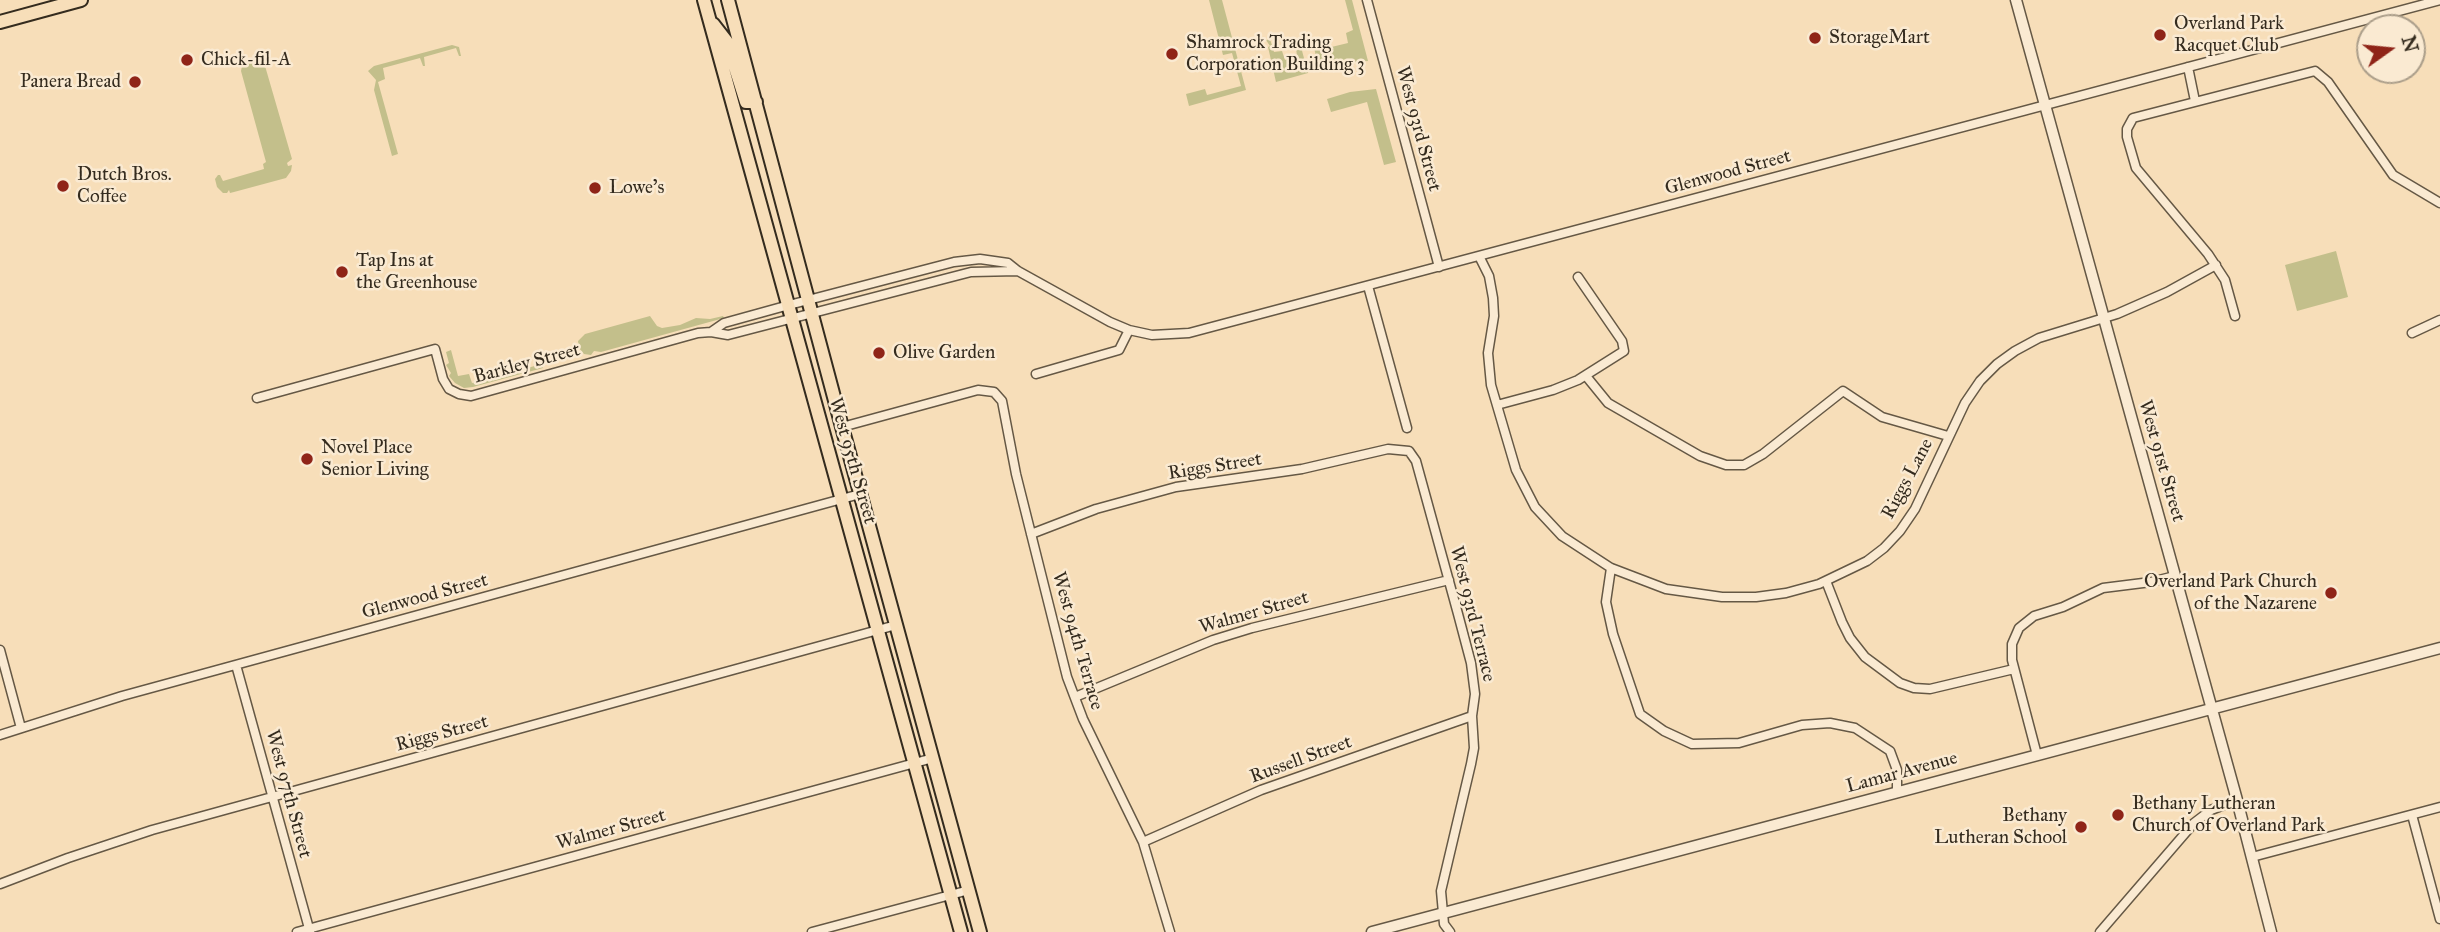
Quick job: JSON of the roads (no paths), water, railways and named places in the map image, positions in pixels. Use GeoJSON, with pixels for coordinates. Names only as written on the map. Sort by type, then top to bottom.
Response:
{"type":"FeatureCollection","features":[{"type":"Feature","properties":{"kind":"main road"},"geometry":{"type":"LineString","coordinates":[[0,22],[64,2],[81,0]]}},
{"type":"Feature","properties":{"kind":"main road","name":"West 95th Street"},"geometry":{"type":"LineString","coordinates":[[704,0],[961,932]]}},
{"type":"Feature","properties":{"kind":"main road","name":"West 95th Street"},"geometry":{"type":"LineString","coordinates":[[728,0],[980,932]]}},
{"type":"Feature","properties":{"kind":"main road"},"geometry":{"type":"LineString","coordinates":[[710,22],[727,42],[745,100],[748,103],[756,102]]}},
{"type":"Feature","properties":{"kind":"street","name":"West 93rd Street"},"geometry":{"type":"LineString","coordinates":[[1367,0],[1439,267]]}},
{"type":"Feature","properties":{"kind":"street","name":"West 91st Street"},"geometry":{"type":"LineString","coordinates":[[2016,0],[2271,932]]}},
{"type":"Feature","properties":{"kind":"street","name":"Glenwood Street"},"geometry":{"type":"LineString","coordinates":[[1129,330],[1152,335],[1189,333],[2440,0]]}},
{"type":"Feature","properties":{"kind":"street"},"geometry":{"type":"LineString","coordinates":[[2188,67],[2195,101]]}},
{"type":"Feature","properties":{"kind":"street"},"geometry":{"type":"LineString","coordinates":[[2235,316],[2225,280],[2216,265],[2140,173],[2133,160],[2127,136],[2129,122],[2138,115],[2307,72],[2320,73],[2393,175],[2440,203]]}},
{"type":"Feature","properties":{"kind":"street","name":"Riggs Lane"},"geometry":{"type":"LineString","coordinates":[[1479,256],[1489,276],[1493,298],[1489,372],[1516,470],[1535,508],[1562,536],[1611,568],[1666,589],[1722,597],[1756,597],[1786,593],[1826,581],[1867,561],[1900,531],[1915,509],[1965,402],[1997,364],[2039,338],[2152,300],[2216,265]]}},
{"type":"Feature","properties":{"kind":"street","name":"Barkley Street"},"geometry":{"type":"LineString","coordinates":[[791,312],[970,259],[1008,263],[1110,322],[1129,330]]}},
{"type":"Feature","properties":{"kind":"street","name":"Barkley Street"},"geometry":{"type":"LineString","coordinates":[[257,398],[435,349],[445,384],[453,392],[471,396],[698,333],[711,332],[724,323],[791,312],[962,273],[986,270],[1018,271]]}},
{"type":"Feature","properties":{"kind":"street"},"geometry":{"type":"LineString","coordinates":[[1497,405],[1553,390],[1586,376],[1624,351],[1622,341],[1578,277]]}},
{"type":"Feature","properties":{"kind":"street"},"geometry":{"type":"LineString","coordinates":[[1368,286],[1407,428]]}},
{"type":"Feature","properties":{"kind":"street"},"geometry":{"type":"LineString","coordinates":[[2412,333],[2440,320]]}},
{"type":"Feature","properties":{"kind":"street"},"geometry":{"type":"LineString","coordinates":[[1036,374],[1119,350],[1129,330]]}},
{"type":"Feature","properties":{"kind":"street"},"geometry":{"type":"LineString","coordinates":[[1586,376],[1608,403],[1700,456],[1726,466],[1744,465],[1763,454],[1843,391],[1882,417],[1948,436]]}},
{"type":"Feature","properties":{"kind":"street","name":"West 94th Terrace"},"geometry":{"type":"LineString","coordinates":[[842,427],[978,390],[994,392],[1002,401],[1016,474],[1060,649],[1075,697],[1143,842],[1170,932]]}},
{"type":"Feature","properties":{"kind":"street","name":"Riggs Street"},"geometry":{"type":"LineString","coordinates":[[1031,534],[1096,509],[1176,487],[1302,469],[1388,449],[1409,451]]}},
{"type":"Feature","properties":{"kind":"street","name":"West 93rd Terrace"},"geometry":{"type":"LineString","coordinates":[[1409,451],[1416,461],[1471,663],[1475,694],[1472,716],[1474,748],[1441,891],[1442,913]]}},
{"type":"Feature","properties":{"kind":"street","name":"Glenwood Street"},"geometry":{"type":"LineString","coordinates":[[0,735],[122,696],[860,494]]}},
{"type":"Feature","properties":{"kind":"street"},"geometry":{"type":"LineString","coordinates":[[1611,568],[1606,603],[1613,634],[1640,714],[1664,732],[1692,744],[1739,743],[1802,725],[1830,723],[1855,728],[1889,751],[1897,770],[1897,792]]}},
{"type":"Feature","properties":{"kind":"street"},"geometry":{"type":"LineString","coordinates":[[2037,755],[2014,669],[2012,644],[2019,628],[2034,616],[2063,607],[2103,588],[2175,576]]}},
{"type":"Feature","properties":{"kind":"street","name":"Walmer Street"},"geometry":{"type":"LineString","coordinates":[[1075,697],[1213,640],[1448,580]]}},
{"type":"Feature","properties":{"kind":"street"},"geometry":{"type":"LineString","coordinates":[[1826,581],[1850,638],[1865,657],[1900,683],[1914,688],[1930,689],[2014,669]]}},
{"type":"Feature","properties":{"kind":"street","name":"Riggs Street"},"geometry":{"type":"LineString","coordinates":[[0,884],[140,834],[897,625]]}},
{"type":"Feature","properties":{"kind":"street","name":"Lamar Avenue"},"geometry":{"type":"LineString","coordinates":[[1373,932],[2440,648]]}},
{"type":"Feature","properties":{"kind":"street"},"geometry":{"type":"LineString","coordinates":[[0,650],[21,728]]}},
{"type":"Feature","properties":{"kind":"street","name":"West 97th Street"},"geometry":{"type":"LineString","coordinates":[[236,665],[309,930]]}},
{"type":"Feature","properties":{"kind":"street","name":"Russell Street"},"geometry":{"type":"LineString","coordinates":[[1143,842],[1261,790],[1472,716]]}},
{"type":"Feature","properties":{"kind":"street","name":"Walmer Street"},"geometry":{"type":"LineString","coordinates":[[297,932],[933,758]]}},
{"type":"Feature","properties":{"kind":"street"},"geometry":{"type":"LineString","coordinates":[[2100,932],[2194,823],[2211,810],[2237,800]]}},
{"type":"Feature","properties":{"kind":"street"},"geometry":{"type":"LineString","coordinates":[[2252,857],[2440,807]]}},
{"type":"Feature","properties":{"kind":"street"},"geometry":{"type":"LineString","coordinates":[[2412,815],[2440,919]]}},
{"type":"Feature","properties":{"kind":"street"},"geometry":{"type":"LineString","coordinates":[[812,932],[969,890]]}},
{"type":"Feature","properties":{"kind":"street"},"geometry":{"type":"LineString","coordinates":[[1442,913],[1444,924],[1450,932]]}},
{"type":"Feature","properties":{"kind":"place","name":"Overland Park Racquet Club"},"geometry":{"type":"Point","coordinates":[2160,35]}},
{"type":"Feature","properties":{"kind":"place","name":"StorageMart"},"geometry":{"type":"Point","coordinates":[1815,38]}},
{"type":"Feature","properties":{"kind":"place","name":"Shamrock Trading Corporation Building 3"},"geometry":{"type":"Point","coordinates":[1172,54]}},
{"type":"Feature","properties":{"kind":"place","name":"Chick-fil-A"},"geometry":{"type":"Point","coordinates":[187,60]}},
{"type":"Feature","properties":{"kind":"place","name":"Panera Bread"},"geometry":{"type":"Point","coordinates":[135,82]}},
{"type":"Feature","properties":{"kind":"place","name":"Dutch Bros. Coffee"},"geometry":{"type":"Point","coordinates":[63,186]}},
{"type":"Feature","properties":{"kind":"place","name":"Lowe's"},"geometry":{"type":"Point","coordinates":[595,188]}},
{"type":"Feature","properties":{"kind":"place","name":"Tap Ins at the Greenhouse"},"geometry":{"type":"Point","coordinates":[342,272]}},
{"type":"Feature","properties":{"kind":"place","name":"Olive Garden"},"geometry":{"type":"Point","coordinates":[879,353]}},
{"type":"Feature","properties":{"kind":"place","name":"Novel Place Senior Living"},"geometry":{"type":"Point","coordinates":[307,459]}},
{"type":"Feature","properties":{"kind":"place","name":"Overland Park Church of the Nazarene"},"geometry":{"type":"Point","coordinates":[2331,593]}},
{"type":"Feature","properties":{"kind":"place","name":"Bethany Lutheran Church of Overland Park"},"geometry":{"type":"Point","coordinates":[2118,815]}},
{"type":"Feature","properties":{"kind":"place","name":"Bethany Lutheran School"},"geometry":{"type":"Point","coordinates":[2081,827]}}]}
